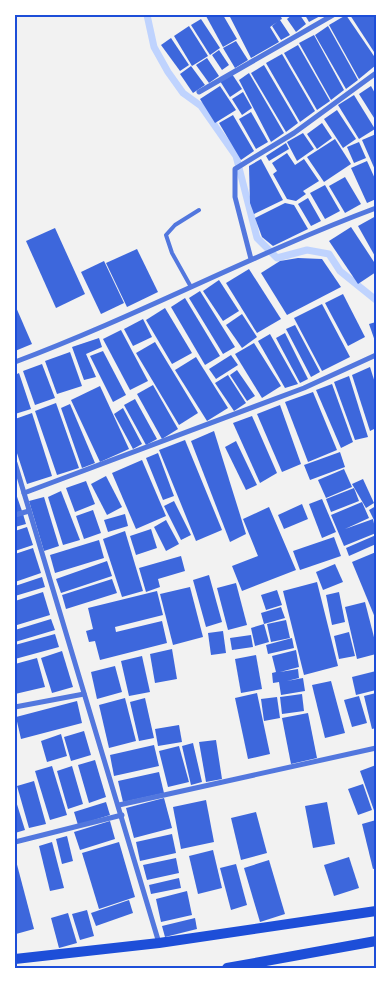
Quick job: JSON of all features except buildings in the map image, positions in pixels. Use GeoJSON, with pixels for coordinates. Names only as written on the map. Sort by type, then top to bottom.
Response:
{"type":"FeatureCollection","features":[{"type":"Feature","properties":{"kind":"main road"},"geometry":{"type":"LineString","coordinates":[[15,959],[159,943],[376,911]]}},
{"type":"Feature","properties":{"kind":"main road"},"geometry":{"type":"LineString","coordinates":[[227,968],[376,941]]}},
{"type":"Feature","properties":{"kind":"street"},"geometry":{"type":"LineString","coordinates":[[200,92],[333,15]]}},
{"type":"Feature","properties":{"kind":"street"},"geometry":{"type":"LineString","coordinates":[[251,259],[235,196],[235,169],[302,128],[376,73]]}},
{"type":"Feature","properties":{"kind":"street"},"geometry":{"type":"LineString","coordinates":[[15,362],[80,337],[275,248],[376,208]]}},
{"type":"Feature","properties":{"kind":"street"},"geometry":{"type":"LineString","coordinates":[[24,493],[304,388],[376,355]]}},
{"type":"Feature","properties":{"kind":"street"},"geometry":{"type":"LineString","coordinates":[[15,463],[159,943]]}},
{"type":"Feature","properties":{"kind":"street"},"geometry":{"type":"LineString","coordinates":[[15,515],[29,511]]}},
{"type":"Feature","properties":{"kind":"street"},"geometry":{"type":"LineString","coordinates":[[15,707],[84,694]]}},
{"type":"Feature","properties":{"kind":"street"},"geometry":{"type":"LineString","coordinates":[[119,806],[376,748]]}},
{"type":"Feature","properties":{"kind":"street"},"geometry":{"type":"LineString","coordinates":[[15,842],[122,815]]}},
{"type":"Feature","properties":{"kind":"lane"},"geometry":{"type":"LineString","coordinates":[[191,286],[172,253],[166,235],[176,225],[199,210]]}},
{"type":"Feature","properties":{"kind":"waterway"},"geometry":{"type":"LineString","coordinates":[[147,15],[154,47],[168,72],[183,93],[201,106],[236,156],[257,238],[277,258],[307,250],[329,254],[340,271],[376,300]]}}]}
